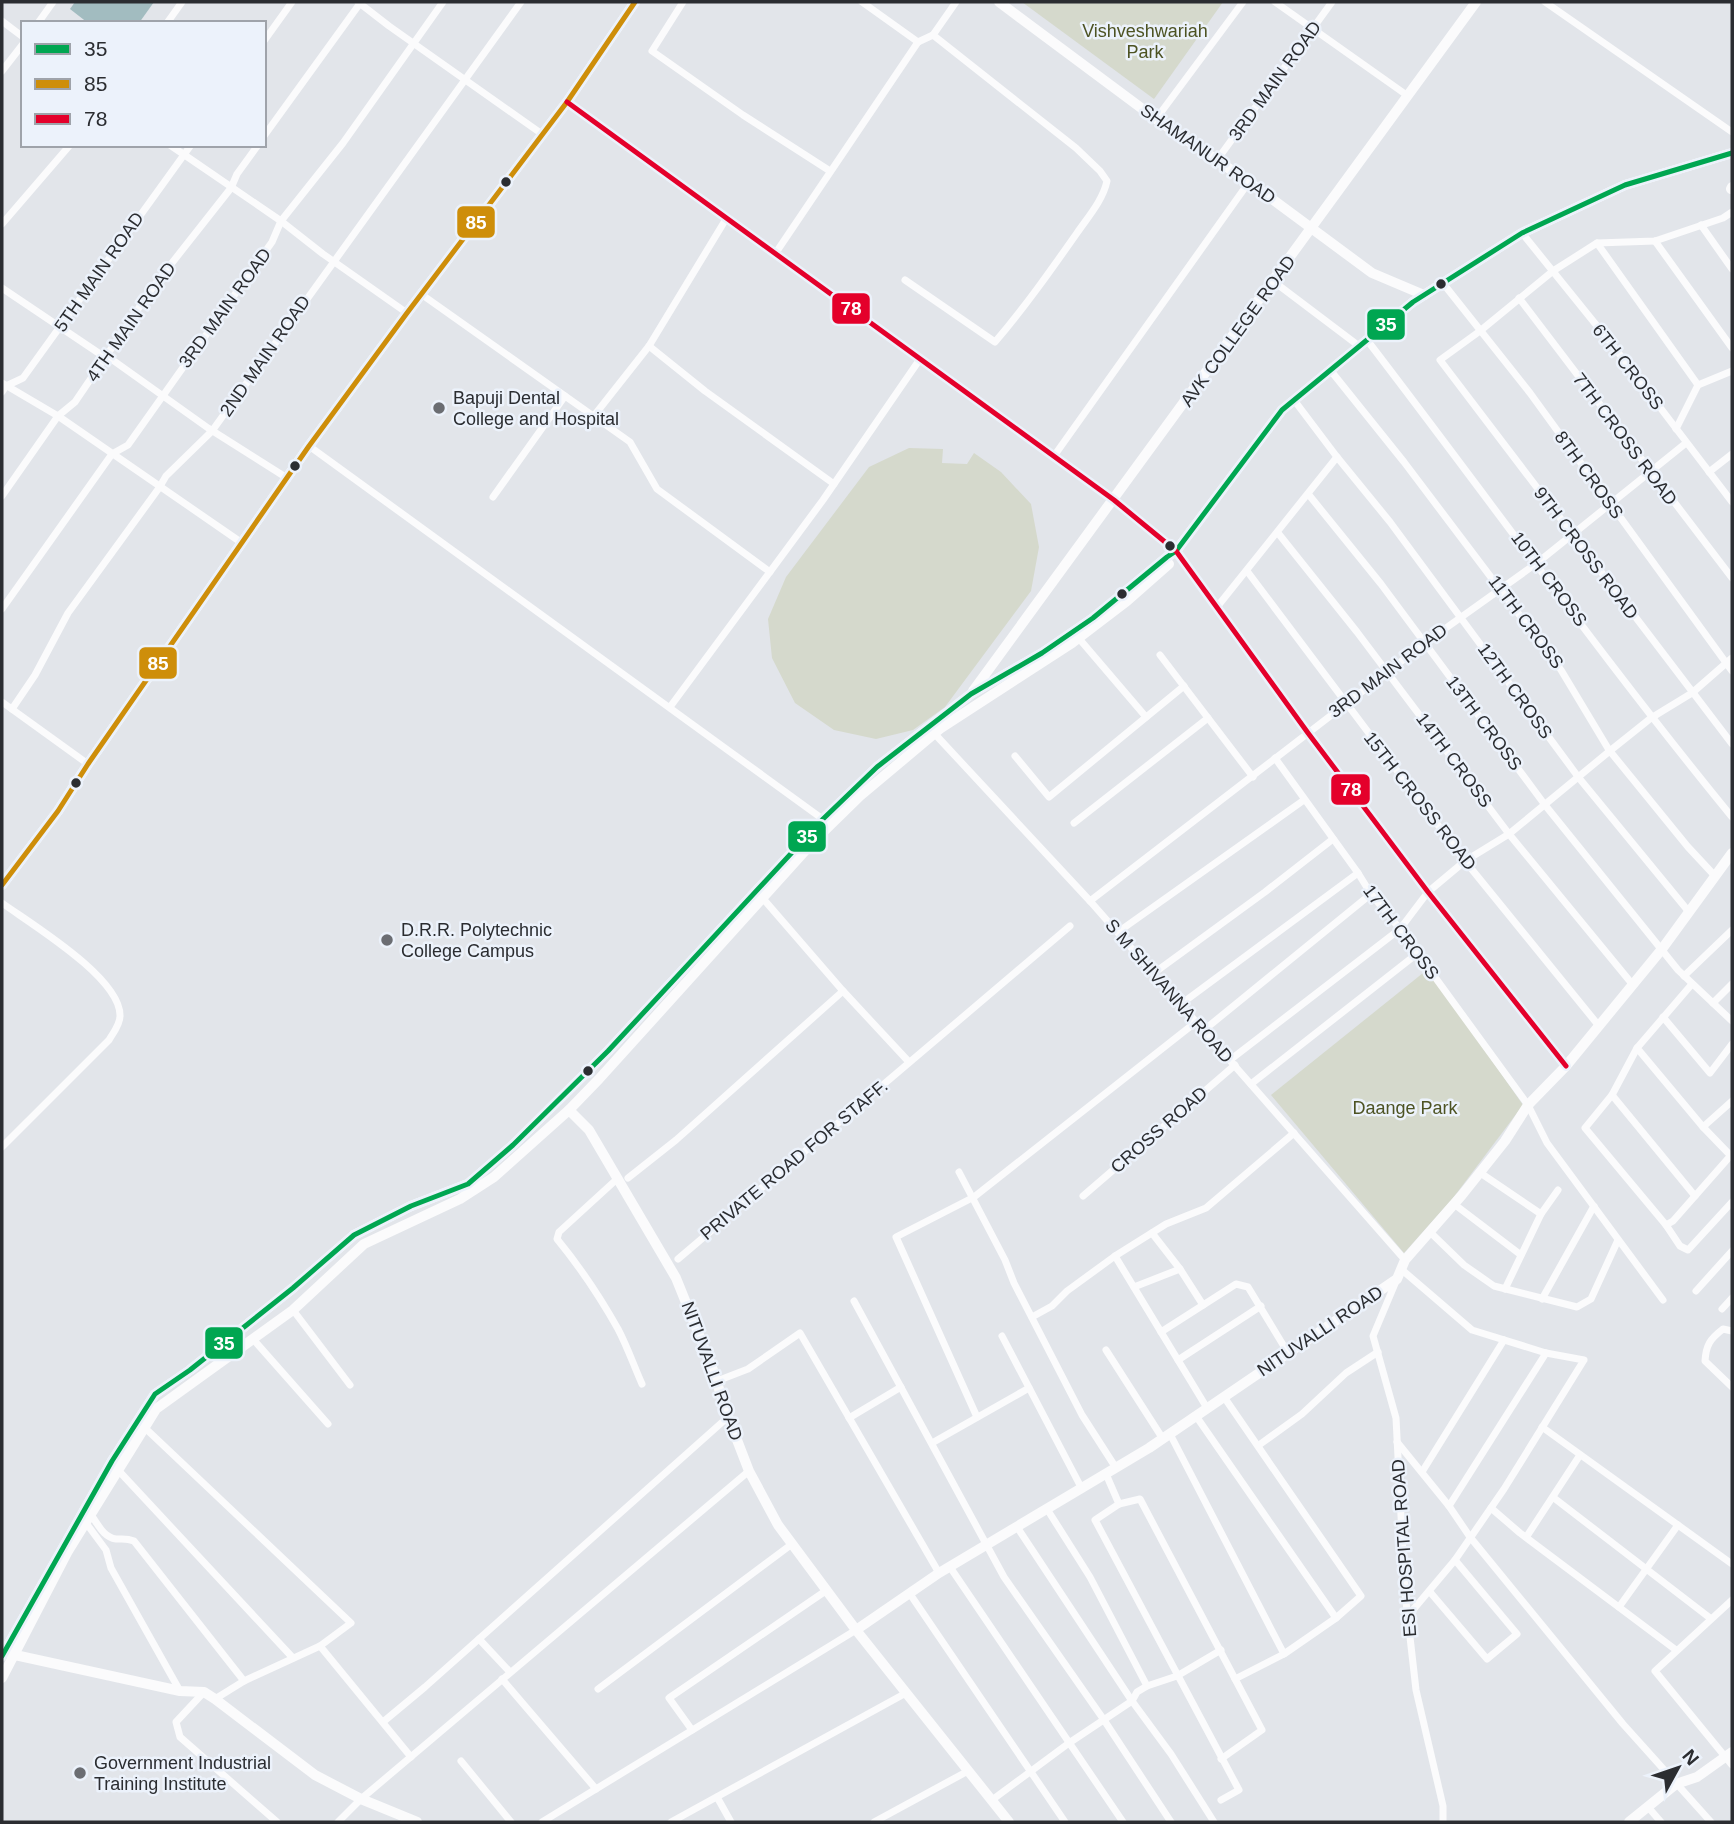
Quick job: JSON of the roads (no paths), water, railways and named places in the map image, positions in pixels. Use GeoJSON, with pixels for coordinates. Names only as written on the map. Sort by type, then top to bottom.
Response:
{"type":"FeatureCollection","features":[{"type":"Feature","properties":{"kind":"main road"},"geometry":{"type":"LineString","coordinates":[[6,1652],[156,1409],[293,1310],[364,1244],[460,1199],[495,1177],[569,1110],[611,1065],[877,767],[1076,635],[1176,551],[1282,410],[1424,295],[1522,233],[1625,185],[1732,153]]}},
{"type":"Feature","properties":{"kind":"main road"},"geometry":{"type":"LineString","coordinates":[[932,729],[971,694],[1005,680]]}},
{"type":"Feature","properties":{"kind":"main road"},"geometry":{"type":"LineString","coordinates":[[2,1678],[6,1652],[112,1461],[155,1394],[190,1370],[354,1235],[411,1206],[468,1184],[513,1145],[608,1051],[760,895]]}},
{"type":"Feature","properties":{"kind":"street"},"geometry":{"type":"LineString","coordinates":[[39,21],[52,2]]}},
{"type":"Feature","properties":{"kind":"street"},"geometry":{"type":"LineString","coordinates":[[168,21],[182,2]]}},
{"type":"Feature","properties":{"kind":"street"},"geometry":{"type":"LineString","coordinates":[[266,38],[292,2]]}},
{"type":"Feature","properties":{"kind":"street"},"geometry":{"type":"LineString","coordinates":[[266,133],[360,2],[542,134]]}},
{"type":"Feature","properties":{"kind":"street","name":"3RD MAIN ROAD"},"geometry":{"type":"LineString","coordinates":[[2,609],[113,454],[128,445],[272,242],[281,221],[342,143],[443,2]]}},
{"type":"Feature","properties":{"kind":"street","name":"2ND MAIN ROAD"},"geometry":{"type":"LineString","coordinates":[[12,709],[35,675],[68,613],[166,476],[212,431],[521,2]]}},
{"type":"Feature","properties":{"kind":"street"},"geometry":{"type":"LineString","coordinates":[[2,885],[58,811],[286,478],[567,102],[635,2]]}},
{"type":"Feature","properties":{"kind":"street"},"geometry":{"type":"LineString","coordinates":[[683,2],[652,51],[743,115],[830,171]]}},
{"type":"Feature","properties":{"kind":"street"},"geometry":{"type":"LineString","coordinates":[[862,2],[918,42]]}},
{"type":"Feature","properties":{"kind":"street"},"geometry":{"type":"LineString","coordinates":[[775,254],[918,42],[933,35],[956,2]]}},
{"type":"Feature","properties":{"kind":"street","name":"SHAMANUR ROAD"},"geometry":{"type":"LineString","coordinates":[[999,2],[1372,273],[1424,295]]}},
{"type":"Feature","properties":{"kind":"street"},"geometry":{"type":"LineString","coordinates":[[1156,118],[1243,2]]}},
{"type":"Feature","properties":{"kind":"street"},"geometry":{"type":"LineString","coordinates":[[1275,2],[1408,96]]}},
{"type":"Feature","properties":{"kind":"street","name":"3RD MAIN ROAD"},"geometry":{"type":"LineString","coordinates":[[1217,160],[1332,2]]}},
{"type":"Feature","properties":{"kind":"street","name":"AVK COLLEGE ROAD"},"geometry":{"type":"LineString","coordinates":[[971,694],[1476,2]]}},
{"type":"Feature","properties":{"kind":"street"},"geometry":{"type":"LineString","coordinates":[[1545,2],[1732,132]]}},
{"type":"Feature","properties":{"kind":"street"},"geometry":{"type":"LineString","coordinates":[[2,21],[21,35]]}},
{"type":"Feature","properties":{"kind":"street"},"geometry":{"type":"LineString","coordinates":[[905,280],[995,342],[1033,295],[1080,229],[1105,191],[1107,181],[1076,148],[933,35]]}},
{"type":"Feature","properties":{"kind":"street"},"geometry":{"type":"LineString","coordinates":[[2,71],[21,47]]}},
{"type":"Feature","properties":{"kind":"street"},"geometry":{"type":"LineString","coordinates":[[567,102],[1114,500],[1176,551],[1308,733],[1566,1066]]}},
{"type":"Feature","properties":{"kind":"street"},"geometry":{"type":"LineString","coordinates":[[2,224],[68,147]]}},
{"type":"Feature","properties":{"kind":"street"},"geometry":{"type":"LineString","coordinates":[[173,147],[281,221],[407,313]]}},
{"type":"Feature","properties":{"kind":"street","name":"5TH MAIN ROAD"},"geometry":{"type":"LineString","coordinates":[[3,387],[23,378],[134,220],[190,147]]}},
{"type":"Feature","properties":{"kind":"street","name":"4TH MAIN ROAD"},"geometry":{"type":"LineString","coordinates":[[2,496],[58,416],[75,402],[153,287],[231,188],[237,174],[257,147]]}},
{"type":"Feature","properties":{"kind":"street"},"geometry":{"type":"LineString","coordinates":[[1054,456],[1250,182]]}},
{"type":"Feature","properties":{"kind":"street"},"geometry":{"type":"LineString","coordinates":[[1480,331],[1553,271],[1597,243],[1655,241],[1732,212]]}},
{"type":"Feature","properties":{"kind":"street"},"geometry":{"type":"LineString","coordinates":[[593,417],[649,346],[726,219]]}},
{"type":"Feature","properties":{"kind":"street"},"geometry":{"type":"LineString","coordinates":[[1701,225],[1732,269]]}},
{"type":"Feature","properties":{"kind":"street","name":"6TH CROSS"},"geometry":{"type":"LineString","coordinates":[[1522,233],[1732,502]]}},
{"type":"Feature","properties":{"kind":"street"},"geometry":{"type":"LineString","coordinates":[[1655,241],[1732,348]]}},
{"type":"Feature","properties":{"kind":"street"},"geometry":{"type":"LineString","coordinates":[[1597,243],[1698,385]]}},
{"type":"Feature","properties":{"kind":"street","name":"10TH CROSS"},"geometry":{"type":"LineString","coordinates":[[1273,281],[1363,343],[1536,563],[1651,719],[1732,817]]}},
{"type":"Feature","properties":{"kind":"street","name":"8TH CROSS"},"geometry":{"type":"LineString","coordinates":[[1442,282],[1530,393],[1731,664]]}},
{"type":"Feature","properties":{"kind":"street"},"geometry":{"type":"LineString","coordinates":[[2,288],[286,478]]}},
{"type":"Feature","properties":{"kind":"street"},"geometry":{"type":"LineString","coordinates":[[421,294],[630,442],[657,489],[770,572]]}},
{"type":"Feature","properties":{"kind":"street","name":"7TH CROSS ROAD"},"geometry":{"type":"LineString","coordinates":[[1519,298],[1732,578]]}},
{"type":"Feature","properties":{"kind":"street","name":"9TH CROSS ROAD"},"geometry":{"type":"LineString","coordinates":[[1480,331],[1440,359],[1732,744]]}},
{"type":"Feature","properties":{"kind":"street"},"geometry":{"type":"LineString","coordinates":[[649,346],[705,391],[834,484]]}},
{"type":"Feature","properties":{"kind":"street"},"geometry":{"type":"LineString","coordinates":[[670,707],[834,484],[920,359]]}},
{"type":"Feature","properties":{"kind":"street","name":"11TH CROSS"},"geometry":{"type":"LineString","coordinates":[[1331,371],[1404,462],[1561,670],[1611,750],[1688,847],[1715,876]]}},
{"type":"Feature","properties":{"kind":"street"},"geometry":{"type":"LineString","coordinates":[[1676,429],[1698,385],[1732,371]]}},
{"type":"Feature","properties":{"kind":"street"},"geometry":{"type":"LineString","coordinates":[[3,387],[58,416],[242,543]]}},
{"type":"Feature","properties":{"kind":"street"},"geometry":{"type":"LineString","coordinates":[[493,497],[565,396]]}},
{"type":"Feature","properties":{"kind":"street","name":"12TH CROSS"},"geometry":{"type":"LineString","coordinates":[[1294,400],[1390,522],[1579,778],[1689,912]]}},
{"type":"Feature","properties":{"kind":"street","name":"3RD MAIN ROAD"},"geometry":{"type":"LineString","coordinates":[[1090,901],[1425,643],[1536,563],[1686,443]]}},
{"type":"Feature","properties":{"kind":"street"},"geometry":{"type":"LineString","coordinates":[[309,446],[827,822]]}},
{"type":"Feature","properties":{"kind":"street"},"geometry":{"type":"LineString","coordinates":[[1709,472],[1732,454]]}},
{"type":"Feature","properties":{"kind":"street"},"geometry":{"type":"LineString","coordinates":[[1217,607],[1337,457]]}},
{"type":"Feature","properties":{"kind":"street","name":"13TH CROSS"},"geometry":{"type":"LineString","coordinates":[[1309,495],[1381,584],[1545,805],[1684,976],[1732,1021]]}},
{"type":"Feature","properties":{"kind":"street","name":"14TH CROSS"},"geometry":{"type":"LineString","coordinates":[[1278,533],[1509,834],[1633,985]]}},
{"type":"Feature","properties":{"kind":"street","name":"15TH CROSS ROAD"},"geometry":{"type":"LineString","coordinates":[[1247,571],[1465,860],[1599,1026]]}},
{"type":"Feature","properties":{"kind":"street"},"geometry":{"type":"LineString","coordinates":[[1076,635],[1146,718]]}},
{"type":"Feature","properties":{"kind":"street"},"geometry":{"type":"LineString","coordinates":[[1160,655],[1253,777]]}},
{"type":"Feature","properties":{"kind":"street"},"geometry":{"type":"LineString","coordinates":[[998,659],[1005,680]]}},
{"type":"Feature","properties":{"kind":"street","name":"CROSS ROAD"},"geometry":{"type":"LineString","coordinates":[[1083,1196],[1232,1063],[1400,929],[1429,892],[1465,860],[1509,834],[1651,719],[1731,664]]}},
{"type":"Feature","properties":{"kind":"street"},"geometry":{"type":"LineString","coordinates":[[1015,756],[1049,797],[1184,686]]}},
{"type":"Feature","properties":{"kind":"street"},"geometry":{"type":"LineString","coordinates":[[2,702],[88,764]]}},
{"type":"Feature","properties":{"kind":"street"},"geometry":{"type":"LineString","coordinates":[[1074,823],[1208,718]]}},
{"type":"Feature","properties":{"kind":"street","name":"S M SHIVANNA ROAD"},"geometry":{"type":"LineString","coordinates":[[932,729],[1118,932],[1294,1133],[1401,1269],[1472,1330],[1546,1353],[1584,1360],[1542,1427]]}},
{"type":"Feature","properties":{"kind":"street","name":"17TH CROSS"},"geometry":{"type":"LineString","coordinates":[[1275,758],[1371,894],[1418,953],[1528,1105],[1548,1143],[1662,1300]]}},
{"type":"Feature","properties":{"kind":"street"},"geometry":{"type":"LineString","coordinates":[[1118,932],[1304,800]]}},
{"type":"Feature","properties":{"kind":"street"},"geometry":{"type":"LineString","coordinates":[[1154,973],[1265,892],[1333,838]]}},
{"type":"Feature","properties":{"kind":"street","name":"NITUVALLI ROAD"},"geometry":{"type":"LineString","coordinates":[[856,1630],[939,1573],[1082,1489],[1207,1409],[1401,1269],[1505,1141],[1528,1105],[1566,1066],[1662,949],[1732,853]]}},
{"type":"Feature","properties":{"kind":"street"},"geometry":{"type":"LineString","coordinates":[[1181,1004],[1358,873]]}},
{"type":"Feature","properties":{"kind":"street"},"geometry":{"type":"LineString","coordinates":[[1204,1030],[1371,894]]}},
{"type":"Feature","properties":{"kind":"street"},"geometry":{"type":"LineString","coordinates":[[760,895],[909,1062]]}},
{"type":"Feature","properties":{"kind":"street"},"geometry":{"type":"LineString","coordinates":[[2,903],[95,972],[114,996],[121,1016],[117,1028],[108,1040],[2,1147]]}},
{"type":"Feature","properties":{"kind":"street","name":"PRIVATE ROAD FOR STAFF."},"geometry":{"type":"LineString","coordinates":[[678,1259],[1070,926]]}},
{"type":"Feature","properties":{"kind":"street"},"geometry":{"type":"LineString","coordinates":[[1684,976],[1732,930]]}},
{"type":"Feature","properties":{"kind":"street"},"geometry":{"type":"LineString","coordinates":[[1251,1084],[1418,953]]}},
{"type":"Feature","properties":{"kind":"street"},"geometry":{"type":"LineString","coordinates":[[1692,984],[1637,1048],[1612,1095],[1585,1128],[1680,1246],[1688,1250],[1732,1202]]}},
{"type":"Feature","properties":{"kind":"street"},"geometry":{"type":"LineString","coordinates":[[1713,1003],[1732,984]]}},
{"type":"Feature","properties":{"kind":"street"},"geometry":{"type":"LineString","coordinates":[[628,1178],[676,1140],[843,991]]}},
{"type":"Feature","properties":{"kind":"street"},"geometry":{"type":"LineString","coordinates":[[1663,1017],[1710,1073],[1732,1044]]}},
{"type":"Feature","properties":{"kind":"street"},"geometry":{"type":"LineString","coordinates":[[977,1417],[896,1237],[974,1197],[1196,1022]]}},
{"type":"Feature","properties":{"kind":"street"},"geometry":{"type":"LineString","coordinates":[[1637,1048],[1703,1127],[1732,1155],[1666,1226]]}},
{"type":"Feature","properties":{"kind":"street"},"geometry":{"type":"LineString","coordinates":[[1612,1095],[1695,1196]]}},
{"type":"Feature","properties":{"kind":"street"},"geometry":{"type":"LineString","coordinates":[[1703,1127],[1732,1101]]}},
{"type":"Feature","properties":{"kind":"street","name":"NITUVALLI ROAD"},"geometry":{"type":"LineString","coordinates":[[569,1110],[589,1130],[676,1278],[749,1471],[778,1525],[856,1630],[1009,1822]]}},
{"type":"Feature","properties":{"kind":"street"},"geometry":{"type":"LineString","coordinates":[[1032,1317],[1052,1307],[1068,1291],[1115,1256],[1166,1224],[1206,1208],[1294,1133]]}},
{"type":"Feature","properties":{"kind":"street"},"geometry":{"type":"LineString","coordinates":[[959,1172],[1082,1415],[1116,1468]]}},
{"type":"Feature","properties":{"kind":"street"},"geometry":{"type":"LineString","coordinates":[[1479,1172],[1541,1214]]}},
{"type":"Feature","properties":{"kind":"street"},"geometry":{"type":"LineString","coordinates":[[617,1179],[559,1232],[557,1239],[586,1274],[620,1332],[642,1384]]}},
{"type":"Feature","properties":{"kind":"street"},"geometry":{"type":"LineString","coordinates":[[1505,1289],[1541,1214],[1558,1190]]}},
{"type":"Feature","properties":{"kind":"street"},"geometry":{"type":"LineString","coordinates":[[1454,1204],[1521,1255]]}},
{"type":"Feature","properties":{"kind":"street"},"geometry":{"type":"LineString","coordinates":[[1542,1299],[1594,1206]]}},
{"type":"Feature","properties":{"kind":"street"},"geometry":{"type":"LineString","coordinates":[[1430,1232],[1464,1265],[1494,1286],[1577,1307],[1591,1299],[1618,1240]]}},
{"type":"Feature","properties":{"kind":"street"},"geometry":{"type":"LineString","coordinates":[[1152,1233],[1181,1269],[1203,1305]]}},
{"type":"Feature","properties":{"kind":"street"},"geometry":{"type":"LineString","coordinates":[[1696,1291],[1732,1251]]}},
{"type":"Feature","properties":{"kind":"street"},"geometry":{"type":"LineString","coordinates":[[1115,1256],[1207,1409]]}},
{"type":"Feature","properties":{"kind":"street"},"geometry":{"type":"LineString","coordinates":[[1133,1287],[1181,1269]]}},
{"type":"Feature","properties":{"kind":"street","name":"ESI HOSPITAL ROAD"},"geometry":{"type":"LineString","coordinates":[[1401,1269],[1373,1336],[1396,1418],[1407,1617],[1416,1690],[1443,1806],[1443,1822]]}},
{"type":"Feature","properties":{"kind":"street"},"geometry":{"type":"LineString","coordinates":[[1161,1332],[1236,1284],[1248,1287],[1288,1353]]}},
{"type":"Feature","properties":{"kind":"street"},"geometry":{"type":"LineString","coordinates":[[1722,1309],[1732,1297]]}},
{"type":"Feature","properties":{"kind":"street"},"geometry":{"type":"LineString","coordinates":[[854,1301],[1004,1577],[1171,1822]]}},
{"type":"Feature","properties":{"kind":"street"},"geometry":{"type":"LineString","coordinates":[[1178,1360],[1261,1306]]}},
{"type":"Feature","properties":{"kind":"street"},"geometry":{"type":"LineString","coordinates":[[293,1310],[350,1385]]}},
{"type":"Feature","properties":{"kind":"street"},"geometry":{"type":"LineString","coordinates":[[1732,1331],[1723,1329],[1711,1338],[1706,1347],[1705,1361],[1732,1387]]}},
{"type":"Feature","properties":{"kind":"street"},"geometry":{"type":"LineString","coordinates":[[717,1381],[748,1369],[800,1333],[939,1573]]}},
{"type":"Feature","properties":{"kind":"street"},"geometry":{"type":"LineString","coordinates":[[1002,1336],[1082,1489]]}},
{"type":"Feature","properties":{"kind":"street"},"geometry":{"type":"LineString","coordinates":[[253,1339],[328,1424]]}},
{"type":"Feature","properties":{"kind":"street"},"geometry":{"type":"LineString","coordinates":[[1422,1472],[1504,1340]]}},
{"type":"Feature","properties":{"kind":"street"},"geometry":{"type":"LineString","coordinates":[[1106,1350],[1200,1490],[1284,1654]]}},
{"type":"Feature","properties":{"kind":"street"},"geometry":{"type":"LineString","coordinates":[[1259,1445],[1302,1414],[1346,1373],[1378,1352]]}},
{"type":"Feature","properties":{"kind":"street"},"geometry":{"type":"LineString","coordinates":[[1449,1506],[1546,1353]]}},
{"type":"Feature","properties":{"kind":"street"},"geometry":{"type":"LineString","coordinates":[[849,1418],[901,1387]]}},
{"type":"Feature","properties":{"kind":"street"},"geometry":{"type":"LineString","coordinates":[[932,1443],[1030,1388]]}},
{"type":"Feature","properties":{"kind":"street"},"geometry":{"type":"LineString","coordinates":[[1224,1397],[1361,1596],[1336,1618],[1284,1654],[1236,1679]]}},
{"type":"Feature","properties":{"kind":"street"},"geometry":{"type":"LineString","coordinates":[[383,1722],[728,1416]]}},
{"type":"Feature","properties":{"kind":"street"},"geometry":{"type":"LineString","coordinates":[[1196,1416],[1232,1464],[1315,1591],[1336,1618]]}},
{"type":"Feature","properties":{"kind":"street"},"geometry":{"type":"LineString","coordinates":[[144,1427],[351,1623],[320,1646],[244,1681],[215,1699]]}},
{"type":"Feature","properties":{"kind":"street"},"geometry":{"type":"LineString","coordinates":[[1407,1617],[1455,1560],[1542,1427],[1732,1563]]}},
{"type":"Feature","properties":{"kind":"street"},"geometry":{"type":"LineString","coordinates":[[1397,1442],[1449,1506],[1470,1537],[1623,1724],[1710,1822]]}},
{"type":"Feature","properties":{"kind":"street"},"geometry":{"type":"LineString","coordinates":[[1527,1536],[1580,1455]]}},
{"type":"Feature","properties":{"kind":"street"},"geometry":{"type":"LineString","coordinates":[[118,1470],[293,1658]]}},
{"type":"Feature","properties":{"kind":"street"},"geometry":{"type":"LineString","coordinates":[[338,1822],[361,1799],[749,1471]]}},
{"type":"Feature","properties":{"kind":"street"},"geometry":{"type":"LineString","coordinates":[[1106,1474],[1119,1504]]}},
{"type":"Feature","properties":{"kind":"street"},"geometry":{"type":"LineString","coordinates":[[1554,1498],[1710,1618]]}},
{"type":"Feature","properties":{"kind":"street"},"geometry":{"type":"LineString","coordinates":[[1221,1759],[1262,1730],[1140,1499],[1119,1504],[1096,1520],[1177,1676],[1221,1759],[1239,1790],[1221,1800]]}},
{"type":"Feature","properties":{"kind":"street"},"geometry":{"type":"LineString","coordinates":[[1491,1508],[1676,1650]]}},
{"type":"Feature","properties":{"kind":"street"},"geometry":{"type":"LineString","coordinates":[[1047,1509],[1090,1577],[1147,1686]]}},
{"type":"Feature","properties":{"kind":"street"},"geometry":{"type":"LineString","coordinates":[[89,1519],[106,1550],[111,1568],[180,1691]]}},
{"type":"Feature","properties":{"kind":"street"},"geometry":{"type":"LineString","coordinates":[[89,1519],[106,1535],[134,1541],[244,1681]]}},
{"type":"Feature","properties":{"kind":"street"},"geometry":{"type":"LineString","coordinates":[[1619,1608],[1678,1525]]}},
{"type":"Feature","properties":{"kind":"street"},"geometry":{"type":"LineString","coordinates":[[1017,1527],[1214,1822]]}},
{"type":"Feature","properties":{"kind":"street"},"geometry":{"type":"LineString","coordinates":[[598,1689],[792,1544]]}},
{"type":"Feature","properties":{"kind":"street"},"geometry":{"type":"LineString","coordinates":[[1430,1592],[1487,1659],[1517,1634],[1455,1560]]}},
{"type":"Feature","properties":{"kind":"street"},"geometry":{"type":"LineString","coordinates":[[950,1567],[1123,1822]]}},
{"type":"Feature","properties":{"kind":"street"},"geometry":{"type":"LineString","coordinates":[[692,1730],[669,1698],[827,1590]]}},
{"type":"Feature","properties":{"kind":"street"},"geometry":{"type":"LineString","coordinates":[[910,1594],[1065,1822]]}},
{"type":"Feature","properties":{"kind":"street"},"geometry":{"type":"LineString","coordinates":[[1629,1822],[1676,1784],[1697,1777],[1730,1758],[1655,1671],[1732,1600]]}},
{"type":"Feature","properties":{"kind":"street"},"geometry":{"type":"LineString","coordinates":[[542,1822],[856,1630]]}},
{"type":"Feature","properties":{"kind":"street"},"geometry":{"type":"LineString","coordinates":[[479,1639],[510,1672]]}},
{"type":"Feature","properties":{"kind":"street"},"geometry":{"type":"LineString","coordinates":[[320,1646],[411,1757]]}},
{"type":"Feature","properties":{"kind":"street"},"geometry":{"type":"LineString","coordinates":[[992,1800],[1132,1701],[1137,1692],[1177,1676],[1221,1650]]}},
{"type":"Feature","properties":{"kind":"street"},"geometry":{"type":"LineString","coordinates":[[6,1652],[180,1691],[204,1692],[315,1775],[361,1799],[417,1822]]}},
{"type":"Feature","properties":{"kind":"street"},"geometry":{"type":"LineString","coordinates":[[502,1679],[596,1789]]}},
{"type":"Feature","properties":{"kind":"street"},"geometry":{"type":"LineString","coordinates":[[204,1692],[176,1722],[180,1737],[276,1822]]}},
{"type":"Feature","properties":{"kind":"street"},"geometry":{"type":"LineString","coordinates":[[671,1822],[906,1693]]}},
{"type":"Feature","properties":{"kind":"street"},"geometry":{"type":"LineString","coordinates":[[461,1761],[511,1822]]}},
{"type":"Feature","properties":{"kind":"street"},"geometry":{"type":"LineString","coordinates":[[874,1822],[968,1771]]}},
{"type":"Feature","properties":{"kind":"street"},"geometry":{"type":"LineString","coordinates":[[717,1797],[731,1822]]}},
{"type":"Feature","properties":{"kind":"street"},"geometry":{"type":"LineString","coordinates":[[1648,1807],[1661,1822]]}},
{"type":"Feature","properties":{"kind":"water"},"geometry":{"type":"Polygon","coordinates":[[[75,2],[154,2],[140,21],[85,21],[70,9],[75,2]]]}},
{"type":"Feature","properties":{"kind":"place","name":"Bapuji Dental College and Hospital"},"geometry":{"type":"Point","coordinates":[439,408]}},
{"type":"Feature","properties":{"kind":"place","name":"D.R.R. Polytechnic College Campus"},"geometry":{"type":"Point","coordinates":[387,940]}},
{"type":"Feature","properties":{"kind":"place","name":"Government Industrial Training Institute"},"geometry":{"type":"Point","coordinates":[80,1773]}},
{"type":"Feature","properties":{"kind":"park label","name":"Vishveshwariah Park"},"geometry":{"type":"Point","coordinates":[1145,41]}},
{"type":"Feature","properties":{"kind":"park label","name":"Daange Park"},"geometry":{"type":"Point","coordinates":[1405,1108]}}]}
